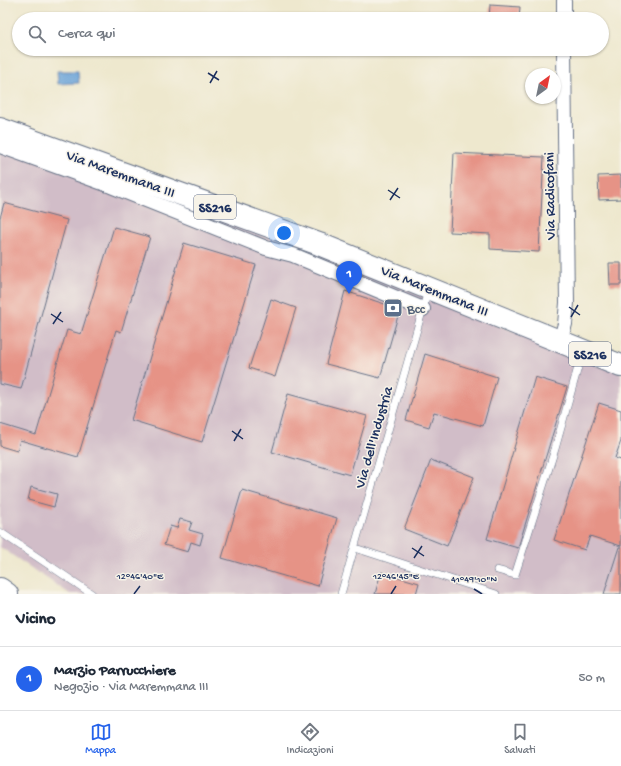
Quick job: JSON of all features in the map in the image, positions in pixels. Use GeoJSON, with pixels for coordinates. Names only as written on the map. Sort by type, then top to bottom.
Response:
{"type":"FeatureCollection","features":[{"type":"Feature","properties":{"kind":"main road","name":"Via Maremmana III"},"geometry":{"type":"LineString","coordinates":[[0,129],[318,244],[621,366]]}},
{"type":"Feature","properties":{"kind":"main road"},"geometry":{"type":"LineString","coordinates":[[0,589],[8,594]]}},
{"type":"Feature","properties":{"kind":"street"},"geometry":{"type":"LineString","coordinates":[[564,0],[564,12]]}},
{"type":"Feature","properties":{"kind":"street","name":"Via Radicofani"},"geometry":{"type":"LineString","coordinates":[[560,341],[565,324],[567,303],[564,56]]}},
{"type":"Feature","properties":{"kind":"street"},"geometry":{"type":"LineString","coordinates":[[0,146],[111,186],[266,248],[293,255],[423,308]]}},
{"type":"Feature","properties":{"kind":"lane","name":"Via dell'Industria"},"geometry":{"type":"LineString","coordinates":[[341,594],[429,288]]}},
{"type":"Feature","properties":{"kind":"lane"},"geometry":{"type":"LineString","coordinates":[[497,570],[515,575],[555,448],[583,350]]}},
{"type":"Feature","properties":{"kind":"lane"},"geometry":{"type":"LineString","coordinates":[[0,532],[92,594]]}},
{"type":"Feature","properties":{"kind":"lane"},"geometry":{"type":"LineString","coordinates":[[355,548],[496,594]]}},
{"type":"Feature","properties":{"kind":"shaded area"},"geometry":{"type":"Polygon","coordinates":[[[0,136],[281,240],[621,373],[621,594],[70,594],[0,547],[0,136]]]}},
{"type":"Feature","properties":{"kind":"water"},"geometry":{"type":"Polygon","coordinates":[[[57,71],[78,71],[79,83],[58,84],[57,71]]]}},
{"type":"Feature","properties":{"kind":"building"},"geometry":{"type":"Polygon","coordinates":[[[490,5],[520,7],[520,12],[490,12],[490,5]]]}},
{"type":"Feature","properties":{"kind":"building"},"geometry":{"type":"Polygon","coordinates":[[[454,153],[544,157],[539,252],[490,249],[490,234],[450,232],[454,153]]]}},
{"type":"Feature","properties":{"kind":"building"},"geometry":{"type":"Polygon","coordinates":[[[621,175],[621,199],[599,200],[598,176],[621,175]]]}},
{"type":"Feature","properties":{"kind":"building"},"geometry":{"type":"Polygon","coordinates":[[[4,203],[67,220],[21,389],[0,384],[0,218],[4,203]]]}},
{"type":"Feature","properties":{"kind":"building"},"geometry":{"type":"Polygon","coordinates":[[[114,227],[150,237],[121,332],[116,330],[78,457],[20,440],[17,451],[0,446],[0,424],[36,435],[67,330],[81,334],[114,227]]]}},
{"type":"Feature","properties":{"kind":"building"},"geometry":{"type":"Polygon","coordinates":[[[184,243],[256,265],[202,442],[131,420],[184,243]]]}},
{"type":"Feature","properties":{"kind":"building"},"geometry":{"type":"Polygon","coordinates":[[[609,263],[621,263],[621,285],[610,285],[609,263]]]}},
{"type":"Feature","properties":{"kind":"building"},"geometry":{"type":"Polygon","coordinates":[[[345,291],[400,309],[380,378],[326,364],[345,291]]]}},
{"type":"Feature","properties":{"kind":"building"},"geometry":{"type":"Polygon","coordinates":[[[271,299],[296,308],[275,377],[249,368],[271,299]]]}},
{"type":"Feature","properties":{"kind":"building"},"geometry":{"type":"Polygon","coordinates":[[[425,354],[497,377],[483,426],[434,412],[429,427],[406,420],[425,354]]]}},
{"type":"Feature","properties":{"kind":"building"},"geometry":{"type":"Polygon","coordinates":[[[535,377],[567,387],[518,548],[487,539],[535,377]]]}},
{"type":"Feature","properties":{"kind":"building"},"geometry":{"type":"Polygon","coordinates":[[[288,394],[367,416],[350,475],[272,452],[288,394]]]}},
{"type":"Feature","properties":{"kind":"building"},"geometry":{"type":"Polygon","coordinates":[[[599,403],[621,410],[621,441],[615,458],[621,460],[621,546],[590,536],[585,550],[554,540],[599,403]]]}},
{"type":"Feature","properties":{"kind":"building"},"geometry":{"type":"Polygon","coordinates":[[[431,460],[474,477],[447,546],[404,529],[431,460]]]}},
{"type":"Feature","properties":{"kind":"building"},"geometry":{"type":"Polygon","coordinates":[[[31,487],[57,494],[54,507],[28,500],[31,487]]]}},
{"type":"Feature","properties":{"kind":"building"},"geometry":{"type":"Polygon","coordinates":[[[242,490],[337,518],[318,586],[222,558],[242,490]]]}},
{"type":"Feature","properties":{"kind":"building"},"geometry":{"type":"Polygon","coordinates":[[[180,519],[192,522],[189,530],[203,534],[200,545],[191,542],[188,552],[164,545],[170,526],[177,528],[180,519]]]}},
{"type":"Feature","properties":{"kind":"building"},"geometry":{"type":"Polygon","coordinates":[[[619,547],[621,547],[621,594],[604,594],[619,547]]]}},
{"type":"Feature","properties":{"kind":"building"},"geometry":{"type":"Polygon","coordinates":[[[381,572],[419,583],[416,594],[375,594],[381,572]]]}},
{"type":"Feature","properties":{"kind":"place","name":"Marzio Parrucchiere"},"geometry":{"type":"Point","coordinates":[349,294]}},
{"type":"Feature","properties":{"kind":"place","name":"Bcc"},"geometry":{"type":"Point","coordinates":[393,308]}}]}
